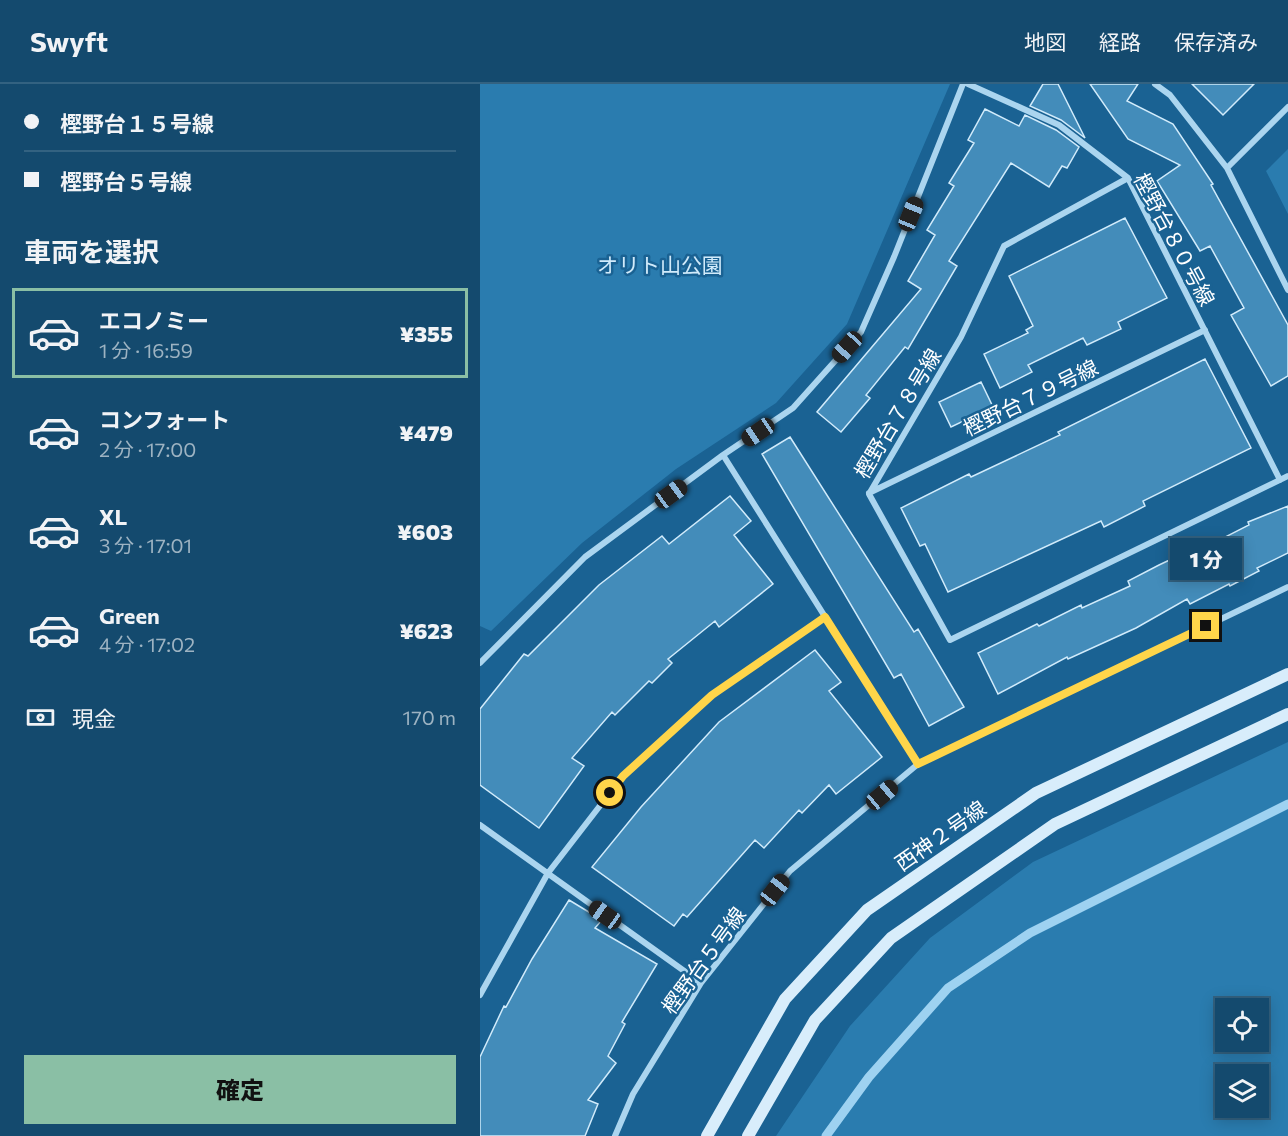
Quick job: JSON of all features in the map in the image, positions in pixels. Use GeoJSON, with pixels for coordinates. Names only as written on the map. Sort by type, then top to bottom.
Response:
{"type":"FeatureCollection","features":[{"type":"Feature","properties":{"kind":"street","name":"樫野台８０号線"},"geometry":{"type":"LineString","coordinates":[[965,84],[1059,125],[1128,178],[1280,480]]}},
{"type":"Feature","properties":{"kind":"street"},"geometry":{"type":"LineString","coordinates":[[480,663],[585,557],[723,455],[793,408],[861,332],[965,84]]}},
{"type":"Feature","properties":{"kind":"street"},"geometry":{"type":"LineString","coordinates":[[1155,84],[1170,95],[1227,168],[1288,290]]}},
{"type":"Feature","properties":{"kind":"street"},"geometry":{"type":"LineString","coordinates":[[1227,168],[1288,107]]}},
{"type":"Feature","properties":{"kind":"street","name":"樫野台７８号線"},"geometry":{"type":"LineString","coordinates":[[1128,178],[1004,246],[962,337],[868,494],[950,640],[1288,476]]}},
{"type":"Feature","properties":{"kind":"street","name":"樫野台７９号線"},"geometry":{"type":"LineString","coordinates":[[868,494],[1205,330]]}},
{"type":"Feature","properties":{"kind":"street"},"geometry":{"type":"LineString","coordinates":[[723,455],[918,764]]}},
{"type":"Feature","properties":{"kind":"street","name":"樫野台５号線"},"geometry":{"type":"LineString","coordinates":[[615,1136],[633,1094],[701,983],[790,871],[918,764],[1288,587]]}},
{"type":"Feature","properties":{"kind":"street"},"geometry":{"type":"LineString","coordinates":[[480,995],[548,873],[623,776],[712,695],[825,617]]}},
{"type":"Feature","properties":{"kind":"street","name":"西神２号線"},"geometry":{"type":"LineString","coordinates":[[706,1136],[785,999],[867,910],[1036,792],[1288,674]]}},
{"type":"Feature","properties":{"kind":"street"},"geometry":{"type":"LineString","coordinates":[[748,1136],[815,1020],[891,938],[1055,824],[1288,714]]}},
{"type":"Feature","properties":{"kind":"street"},"geometry":{"type":"LineString","coordinates":[[480,825],[701,983]]}},
{"type":"Feature","properties":{"kind":"green space","name":"オリト山公園"},"geometry":{"type":"Polygon","coordinates":[[[480,84],[950,84],[847,324],[776,403],[676,469],[582,543],[491,631],[480,626],[480,84]]]}},
{"type":"Feature","properties":{"kind":"green space"},"geometry":{"type":"Polygon","coordinates":[[[1288,149],[1288,214],[1266,171],[1288,149]]]}},
{"type":"Feature","properties":{"kind":"green space"},"geometry":{"type":"Polygon","coordinates":[[[1288,742],[1288,1136],[776,1136],[850,1026],[930,938],[1033,862],[1288,742]]]}},
{"type":"Feature","properties":{"kind":"building"},"geometry":{"type":"Polygon","coordinates":[[[1043,84],[1058,84],[1085,138],[1061,120],[1030,106],[1043,84]]]}},
{"type":"Feature","properties":{"kind":"building"},"geometry":{"type":"Polygon","coordinates":[[[1090,84],[1138,84],[1127,101],[1173,124],[1213,184],[1211,185],[1288,325],[1288,376],[1271,386],[1231,315],[1244,308],[1210,246],[1200,251],[1157,181],[1180,165],[1128,139],[1090,84]]]}},
{"type":"Feature","properties":{"kind":"building"},"geometry":{"type":"Polygon","coordinates":[[[1192,84],[1254,84],[1223,115],[1192,84]]]}},
{"type":"Feature","properties":{"kind":"building"},"geometry":{"type":"Polygon","coordinates":[[[985,109],[1019,126],[1025,115],[1056,130],[1079,147],[1067,168],[1062,166],[1049,187],[1011,163],[949,261],[957,266],[908,349],[905,347],[866,395],[870,398],[841,432],[817,412],[921,289],[908,281],[935,235],[927,230],[954,186],[949,183],[974,143],[968,140],[985,109]]]}},
{"type":"Feature","properties":{"kind":"building"},"geometry":{"type":"Polygon","coordinates":[[[1125,218],[1167,298],[1118,322],[1121,329],[1087,345],[1083,338],[1028,365],[1032,372],[1000,388],[984,354],[1028,333],[1026,330],[1033,326],[1009,276],[1125,218]]]}},
{"type":"Feature","properties":{"kind":"building"},"geometry":{"type":"Polygon","coordinates":[[[1205,359],[1251,448],[1143,501],[1145,506],[1104,527],[1101,521],[948,592],[925,544],[920,546],[901,508],[969,474],[971,477],[1060,435],[1058,432],[1205,359]]]}},
{"type":"Feature","properties":{"kind":"building"},"geometry":{"type":"Polygon","coordinates":[[[981,382],[993,407],[951,427],[939,402],[981,382]]]}},
{"type":"Feature","properties":{"kind":"building"},"geometry":{"type":"Polygon","coordinates":[[[790,437],[914,632],[918,629],[964,707],[929,726],[901,674],[894,678],[762,454],[790,437]]]}},
{"type":"Feature","properties":{"kind":"building"},"geometry":{"type":"Polygon","coordinates":[[[730,496],[751,521],[734,535],[773,584],[719,627],[715,621],[668,659],[672,663],[652,683],[649,681],[615,715],[612,712],[572,758],[584,766],[539,828],[480,785],[480,709],[524,654],[528,656],[599,585],[662,536],[669,544],[730,496]]]}},
{"type":"Feature","properties":{"kind":"building"},"geometry":{"type":"Polygon","coordinates":[[[1288,506],[1288,553],[1257,568],[1259,571],[1230,586],[1229,584],[1190,604],[1187,599],[1136,628],[1068,659],[1067,657],[998,694],[978,653],[1037,624],[1039,626],[1081,605],[1082,608],[1130,586],[1128,581],[1159,565],[1199,546],[1200,550],[1249,525],[1248,522],[1288,506]]]}},
{"type":"Feature","properties":{"kind":"building"},"geometry":{"type":"Polygon","coordinates":[[[815,650],[841,682],[829,691],[882,757],[836,794],[829,785],[802,813],[799,810],[764,848],[755,840],[687,917],[683,914],[674,926],[592,867],[641,807],[719,722],[815,650]]]}},
{"type":"Feature","properties":{"kind":"building"},"geometry":{"type":"Polygon","coordinates":[[[569,900],[602,920],[595,928],[657,964],[622,1022],[625,1024],[608,1056],[616,1063],[588,1100],[598,1104],[585,1136],[480,1136],[480,1057],[504,1006],[506,1007],[532,959],[569,900]]]}},
{"type":"Feature","properties":{"kind":"waterway"},"geometry":{"type":"LineString","coordinates":[[826,1136],[869,1077],[948,988],[1030,933],[1288,804]]}},
{"type":"Feature","properties":{"kind":"route"},"geometry":{"type":"LineString","coordinates":[[610,793],[623,776],[712,695],[825,617],[918,764],[1206,626]]}}]}
